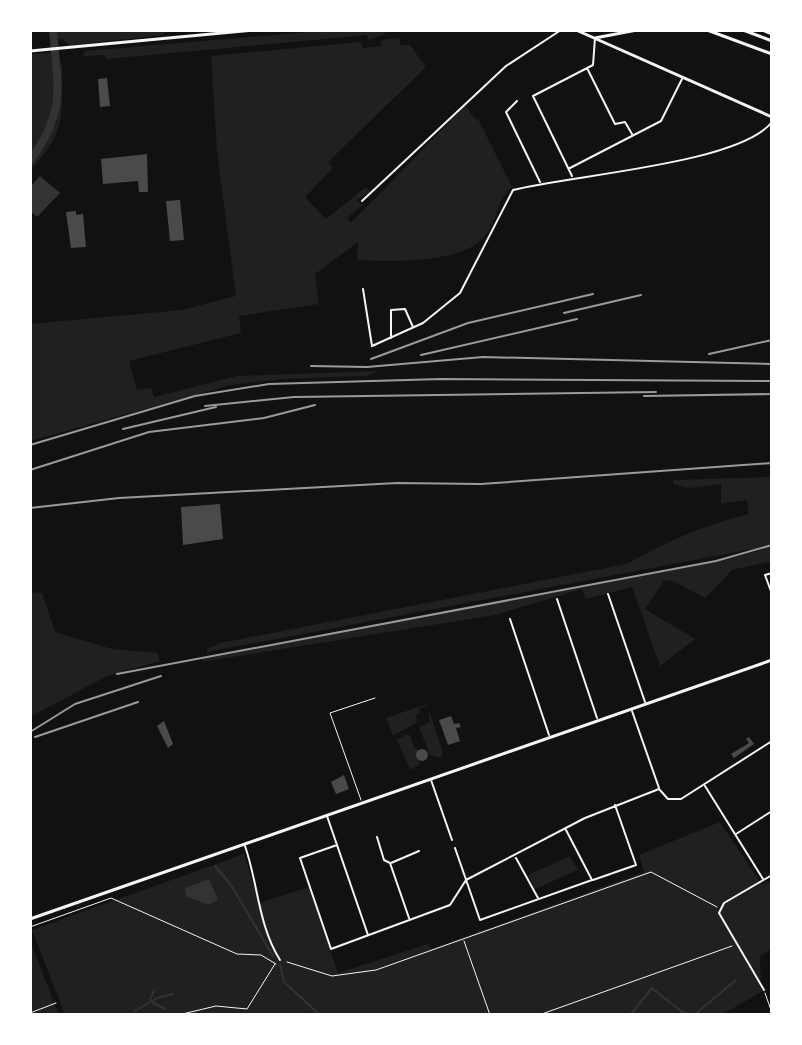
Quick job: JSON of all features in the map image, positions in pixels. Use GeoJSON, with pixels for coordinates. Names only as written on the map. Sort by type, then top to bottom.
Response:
{"type":"FeatureCollection","features":[{"type":"Feature","properties":{"kind":"main road"},"geometry":{"type":"LineString","coordinates":[[30,51],[254,30]]}},
{"type":"Feature","properties":{"kind":"main road"},"geometry":{"type":"LineString","coordinates":[[576,30],[772,119]]}},
{"type":"Feature","properties":{"kind":"main road"},"geometry":{"type":"LineString","coordinates":[[595,38],[637,30]]}},
{"type":"Feature","properties":{"kind":"main road"},"geometry":{"type":"LineString","coordinates":[[707,30],[772,54]]}},
{"type":"Feature","properties":{"kind":"main road"},"geometry":{"type":"LineString","coordinates":[[743,30],[772,41]]}},
{"type":"Feature","properties":{"kind":"main road"},"geometry":{"type":"LineString","coordinates":[[762,30],[772,34]]}},
{"type":"Feature","properties":{"kind":"main road"},"geometry":{"type":"LineString","coordinates":[[30,919],[772,660]]}},
{"type":"Feature","properties":{"kind":"street"},"geometry":{"type":"LineString","coordinates":[[362,201],[506,66],[561,30]]}},
{"type":"Feature","properties":{"kind":"street"},"geometry":{"type":"LineString","coordinates":[[572,177],[533,96],[595,62],[595,38]]}},
{"type":"Feature","properties":{"kind":"street"},"geometry":{"type":"LineString","coordinates":[[587,68],[615,124],[625,122],[633,135]]}},
{"type":"Feature","properties":{"kind":"street"},"geometry":{"type":"LineString","coordinates":[[569,169],[663,119],[682,77]]}},
{"type":"Feature","properties":{"kind":"street"},"geometry":{"type":"LineString","coordinates":[[517,101],[506,112],[541,183]]}},
{"type":"Feature","properties":{"kind":"street"},"geometry":{"type":"LineString","coordinates":[[363,289],[372,346],[413,329],[460,293],[513,190],[730,150],[772,119]]}},
{"type":"Feature","properties":{"kind":"street"},"geometry":{"type":"LineString","coordinates":[[391,339],[391,310],[405,309],[413,329]]}},
{"type":"Feature","properties":{"kind":"street"},"geometry":{"type":"LineString","coordinates":[[772,573],[765,575],[772,594]]}},
{"type":"Feature","properties":{"kind":"street"},"geometry":{"type":"LineString","coordinates":[[608,594],[646,703]]}},
{"type":"Feature","properties":{"kind":"street"},"geometry":{"type":"LineString","coordinates":[[557,599],[598,719]]}},
{"type":"Feature","properties":{"kind":"street"},"geometry":{"type":"LineString","coordinates":[[510,619],[550,736]]}},
{"type":"Feature","properties":{"kind":"street"},"geometry":{"type":"LineString","coordinates":[[630,708],[659,789],[665,797],[676,800],[772,741]]}},
{"type":"Feature","properties":{"kind":"street"},"geometry":{"type":"LineString","coordinates":[[430,779],[452,840]]}},
{"type":"Feature","properties":{"kind":"street"},"geometry":{"type":"LineString","coordinates":[[704,785],[764,880]]}},
{"type":"Feature","properties":{"kind":"street"},"geometry":{"type":"LineString","coordinates":[[337,845],[300,858],[331,949],[450,905],[466,880],[615,805],[659,789]]}},
{"type":"Feature","properties":{"kind":"street"},"geometry":{"type":"LineString","coordinates":[[455,848],[480,920],[636,865],[615,805]]}},
{"type":"Feature","properties":{"kind":"street"},"geometry":{"type":"LineString","coordinates":[[736,834],[772,811]]}},
{"type":"Feature","properties":{"kind":"street"},"geometry":{"type":"LineString","coordinates":[[326,815],[368,936]]}},
{"type":"Feature","properties":{"kind":"street"},"geometry":{"type":"LineString","coordinates":[[565,829],[592,880]]}},
{"type":"Feature","properties":{"kind":"street"},"geometry":{"type":"LineString","coordinates":[[377,837],[384,860],[390,863],[409,919]]}},
{"type":"Feature","properties":{"kind":"street"},"geometry":{"type":"LineString","coordinates":[[245,845],[257,878],[259,904],[280,960]]}},
{"type":"Feature","properties":{"kind":"street"},"geometry":{"type":"LineString","coordinates":[[390,863],[419,851]]}},
{"type":"Feature","properties":{"kind":"street"},"geometry":{"type":"LineString","coordinates":[[515,856],[538,899]]}},
{"type":"Feature","properties":{"kind":"street"},"geometry":{"type":"LineString","coordinates":[[764,990],[719,917],[720,908],[772,875]]}},
{"type":"Feature","properties":{"kind":"lane"},"geometry":{"type":"LineString","coordinates":[[362,802],[330,713],[375,698]]}},
{"type":"Feature","properties":{"kind":"lane"},"geometry":{"type":"LineString","coordinates":[[764,990],[772,1013]]}},
{"type":"Feature","properties":{"kind":"path"},"geometry":{"type":"LineString","coordinates":[[178,1015],[216,1006],[247,1009],[280,960],[332,976],[376,970],[651,872],[720,908]]}},
{"type":"Feature","properties":{"kind":"path"},"geometry":{"type":"LineString","coordinates":[[30,927],[111,898],[237,954],[261,955],[276,964]]}},
{"type":"Feature","properties":{"kind":"path"},"geometry":{"type":"LineString","coordinates":[[463,939],[490,1015]]}},
{"type":"Feature","properties":{"kind":"path"},"geometry":{"type":"LineString","coordinates":[[539,1015],[738,944]]}},
{"type":"Feature","properties":{"kind":"path"},"geometry":{"type":"LineString","coordinates":[[30,1013],[56,1003]]}},
{"type":"Feature","properties":{"kind":"shaded area"},"geometry":{"type":"Polygon","coordinates":[[[56,30],[164,30],[164,35],[69,45],[63,39],[56,40],[56,30]]]}},
{"type":"Feature","properties":{"kind":"shaded area"},"geometry":{"type":"Polygon","coordinates":[[[334,30],[384,30],[385,34],[368,40],[367,35],[106,59],[105,55],[83,56],[85,51],[334,30]]]}},
{"type":"Feature","properties":{"kind":"shaded area"},"geometry":{"type":"Polygon","coordinates":[[[399,38],[400,45],[410,45],[426,67],[328,162],[333,168],[305,197],[326,219],[366,187],[370,192],[357,200],[362,205],[347,218],[351,223],[465,106],[478,119],[512,187],[503,198],[485,236],[460,252],[443,257],[406,260],[357,260],[358,242],[315,274],[319,304],[239,316],[241,333],[129,361],[137,390],[151,388],[154,397],[237,376],[378,371],[366,376],[283,379],[231,385],[30,441],[30,324],[182,310],[236,296],[217,152],[211,56],[361,42],[363,48],[381,46],[381,40],[399,38]]]}},
{"type":"Feature","properties":{"kind":"shaded area"},"geometry":{"type":"Polygon","coordinates":[[[52,53],[54,95],[51,118],[30,154],[30,54],[52,53]]]}},
{"type":"Feature","properties":{"kind":"shaded area"},"geometry":{"type":"Polygon","coordinates":[[[62,65],[60,122],[51,144],[30,171],[30,165],[57,122],[58,66],[62,65]]]}},
{"type":"Feature","properties":{"kind":"shaded area"},"geometry":{"type":"Polygon","coordinates":[[[40,176],[60,193],[37,217],[30,211],[30,187],[40,176]]]}},
{"type":"Feature","properties":{"kind":"shaded area"},"geometry":{"type":"Polygon","coordinates":[[[772,477],[772,543],[758,548],[207,652],[207,649],[220,643],[627,564],[686,534],[749,514],[747,500],[721,504],[721,484],[690,488],[673,484],[673,480],[772,477]]]}},
{"type":"Feature","properties":{"kind":"shaded area"},"geometry":{"type":"Polygon","coordinates":[[[772,547],[772,561],[732,570],[705,598],[671,580],[664,581],[645,609],[695,639],[660,666],[632,587],[586,599],[582,589],[495,615],[201,662],[208,656],[716,562],[772,547]]]}},
{"type":"Feature","properties":{"kind":"shaded area"},"geometry":{"type":"Polygon","coordinates":[[[30,592],[42,593],[55,632],[112,649],[157,653],[160,661],[107,676],[30,717],[30,592]]]}},
{"type":"Feature","properties":{"kind":"shaded area"},"geometry":{"type":"Polygon","coordinates":[[[427,704],[419,708],[420,713],[415,716],[417,722],[393,736],[386,718],[427,704]]]}},
{"type":"Feature","properties":{"kind":"shaded area"},"geometry":{"type":"Polygon","coordinates":[[[428,708],[443,753],[441,758],[430,755],[419,727],[430,722],[428,708]]]}},
{"type":"Feature","properties":{"kind":"shaded area"},"geometry":{"type":"Polygon","coordinates":[[[410,735],[414,748],[417,747],[420,764],[410,770],[397,740],[410,735]]]}},
{"type":"Feature","properties":{"kind":"shaded area"},"geometry":{"type":"Polygon","coordinates":[[[720,822],[762,885],[769,882],[772,885],[772,949],[760,956],[761,992],[721,1015],[65,1015],[32,930],[244,854],[259,903],[309,887],[338,973],[428,944],[431,949],[644,872],[639,855],[720,822]]]}},
{"type":"Feature","properties":{"kind":"shaded area"},"geometry":{"type":"Polygon","coordinates":[[[570,856],[578,870],[535,889],[528,875],[570,856]]]}},
{"type":"Feature","properties":{"kind":"shaded area"},"geometry":{"type":"Polygon","coordinates":[[[209,879],[218,900],[208,905],[186,896],[185,888],[209,879]]]}},
{"type":"Feature","properties":{"kind":"shaded area"},"geometry":{"type":"Polygon","coordinates":[[[30,941],[59,1015],[30,1015],[30,941]]]}},
{"type":"Feature","properties":{"kind":"building"},"geometry":{"type":"Polygon","coordinates":[[[107,78],[110,106],[100,107],[98,79],[107,78]]]}},
{"type":"Feature","properties":{"kind":"building"},"geometry":{"type":"Polygon","coordinates":[[[147,154],[148,192],[139,192],[138,181],[103,184],[101,159],[147,154]]]}},
{"type":"Feature","properties":{"kind":"building"},"geometry":{"type":"Polygon","coordinates":[[[180,200],[184,240],[170,241],[166,201],[180,200]]]}},
{"type":"Feature","properties":{"kind":"building"},"geometry":{"type":"Polygon","coordinates":[[[76,211],[76,215],[83,214],[86,247],[71,248],[66,212],[76,211]]]}},
{"type":"Feature","properties":{"kind":"building"},"geometry":{"type":"Polygon","coordinates":[[[220,504],[223,539],[183,545],[181,507],[220,504]]]}},
{"type":"Feature","properties":{"kind":"building"},"geometry":{"type":"Polygon","coordinates":[[[451,716],[454,724],[459,723],[461,727],[456,728],[460,741],[448,745],[439,720],[451,716]]]}},
{"type":"Feature","properties":{"kind":"building"},"geometry":{"type":"Polygon","coordinates":[[[164,721],[173,744],[168,748],[157,726],[164,721]]]}},
{"type":"Feature","properties":{"kind":"building"},"geometry":{"type":"Polygon","coordinates":[[[749,737],[754,744],[734,758],[731,754],[749,743],[746,739],[749,737]]]}},
{"type":"Feature","properties":{"kind":"building"},"geometry":{"type":"Polygon","coordinates":[[[417,750],[427,750],[427,760],[417,760],[417,750]]]}},
{"type":"Feature","properties":{"kind":"building"},"geometry":{"type":"Polygon","coordinates":[[[344,775],[349,789],[336,794],[331,782],[344,775]]]}},
{"type":"Feature","properties":{"kind":"waterway"},"geometry":{"type":"LineString","coordinates":[[30,161],[49,128],[57,99],[53,30]]}},
{"type":"Feature","properties":{"kind":"waterway"},"geometry":{"type":"LineString","coordinates":[[215,866],[231,885],[273,956]]}},
{"type":"Feature","properties":{"kind":"waterway"},"geometry":{"type":"LineString","coordinates":[[280,965],[284,982],[320,1015]]}},
{"type":"Feature","properties":{"kind":"waterway"},"geometry":{"type":"LineString","coordinates":[[630,1015],[652,988],[682,1012],[694,1015],[736,980]]}},
{"type":"Feature","properties":{"kind":"waterway"},"geometry":{"type":"LineString","coordinates":[[150,1000],[154,990]]}},
{"type":"Feature","properties":{"kind":"waterway"},"geometry":{"type":"LineString","coordinates":[[135,1011],[157,998],[173,994]]}},
{"type":"Feature","properties":{"kind":"waterway"},"geometry":{"type":"LineString","coordinates":[[152,1002],[165,1009]]}},
{"type":"Feature","properties":{"kind":"railway"},"geometry":{"type":"LineString","coordinates":[[371,359],[468,323],[593,294]]}},
{"type":"Feature","properties":{"kind":"railway"},"geometry":{"type":"LineString","coordinates":[[564,313],[641,295]]}},
{"type":"Feature","properties":{"kind":"railway"},"geometry":{"type":"LineString","coordinates":[[421,355],[577,319]]}},
{"type":"Feature","properties":{"kind":"railway"},"geometry":{"type":"LineString","coordinates":[[709,354],[772,340]]}},
{"type":"Feature","properties":{"kind":"railway"},"geometry":{"type":"LineString","coordinates":[[311,366],[367,367],[483,357],[772,364]]}},
{"type":"Feature","properties":{"kind":"railway"},"geometry":{"type":"LineString","coordinates":[[30,445],[195,396],[269,384],[441,379],[772,381]]}},
{"type":"Feature","properties":{"kind":"railway"},"geometry":{"type":"LineString","coordinates":[[205,406],[294,397],[656,392]]}},
{"type":"Feature","properties":{"kind":"railway"},"geometry":{"type":"LineString","coordinates":[[644,396],[772,394]]}},
{"type":"Feature","properties":{"kind":"railway"},"geometry":{"type":"LineString","coordinates":[[30,470],[149,432],[264,418],[315,405]]}},
{"type":"Feature","properties":{"kind":"railway"},"geometry":{"type":"LineString","coordinates":[[123,429],[216,407]]}},
{"type":"Feature","properties":{"kind":"railway"},"geometry":{"type":"LineString","coordinates":[[30,508],[119,498],[397,483],[481,484],[772,463]]}},
{"type":"Feature","properties":{"kind":"railway"},"geometry":{"type":"LineString","coordinates":[[117,674],[716,561],[772,545]]}},
{"type":"Feature","properties":{"kind":"railway"},"geometry":{"type":"LineString","coordinates":[[30,732],[75,704],[161,676]]}},
{"type":"Feature","properties":{"kind":"railway"},"geometry":{"type":"LineString","coordinates":[[35,737],[138,702]]}}]}
